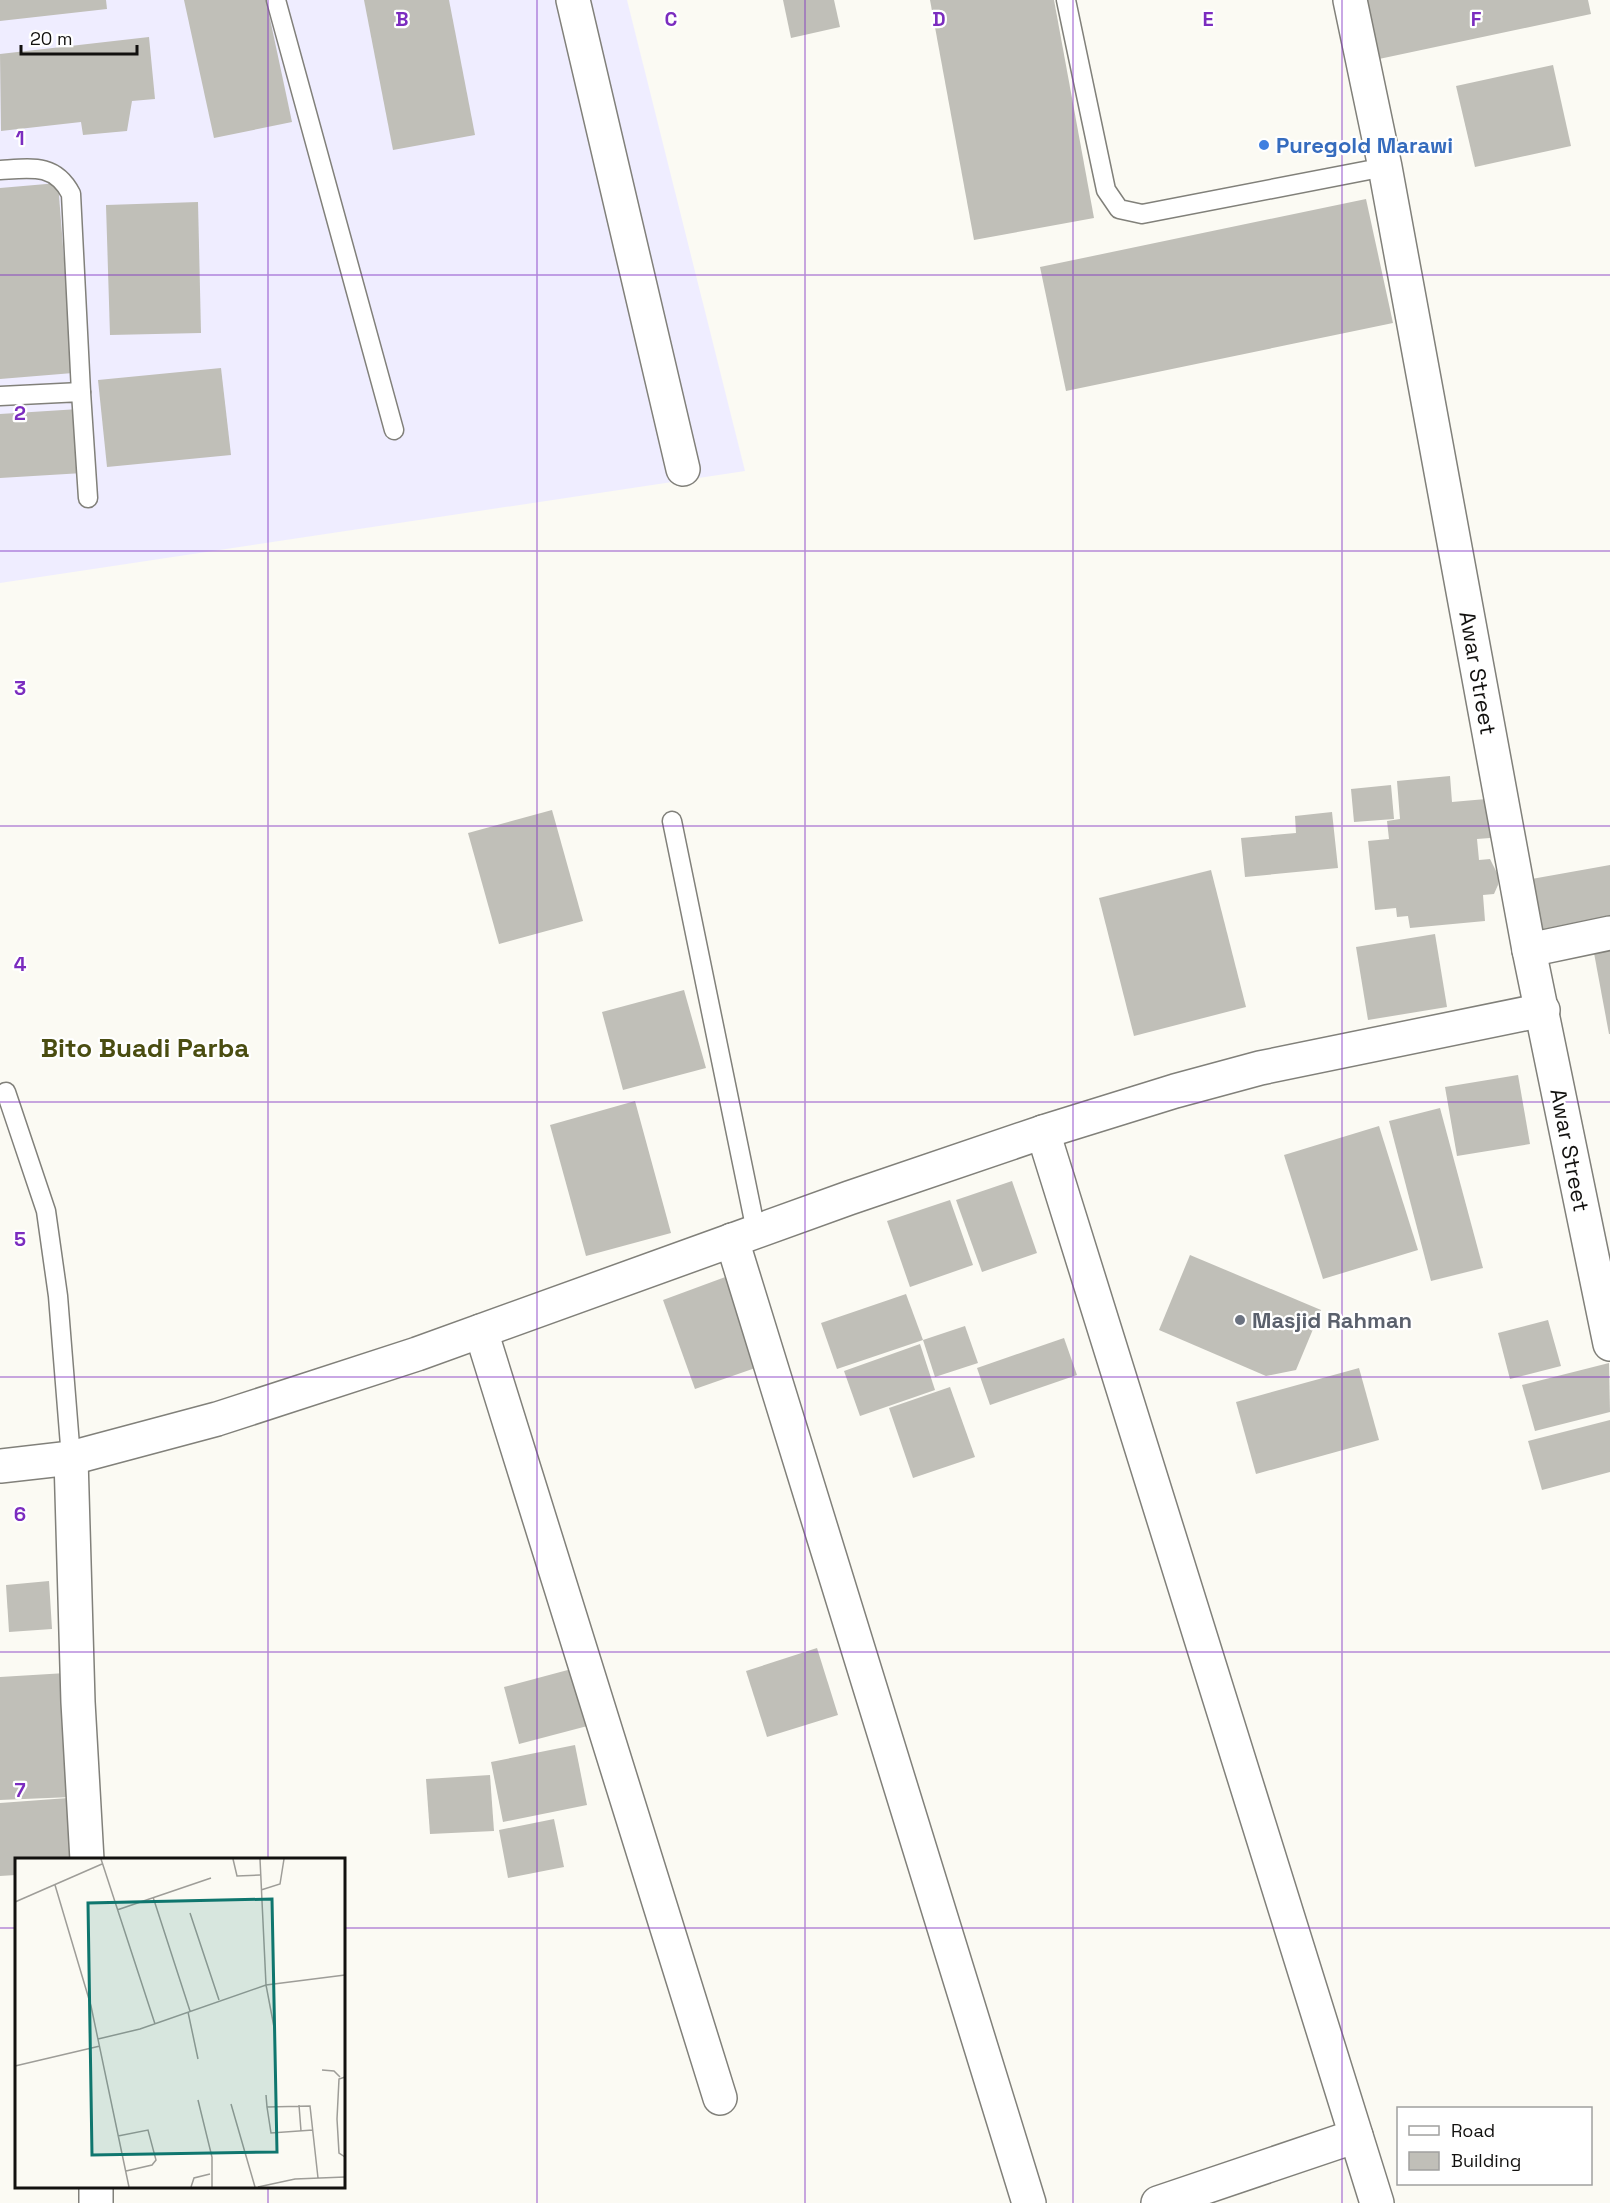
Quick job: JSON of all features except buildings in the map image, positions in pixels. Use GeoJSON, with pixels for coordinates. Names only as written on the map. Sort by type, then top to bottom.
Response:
{"type":"FeatureCollection","features":[{"type":"Feature","properties":{"kind":"street"},"geometry":{"type":"LineString","coordinates":[[573,0],[683,469]]}},
{"type":"Feature","properties":{"kind":"street","name":"Awar Street"},"geometry":{"type":"LineString","coordinates":[[1350,0],[1384,167],[1529,950],[1610,1344]]}},
{"type":"Feature","properties":{"kind":"street"},"geometry":{"type":"LineString","coordinates":[[1529,950],[1610,933]]}},
{"type":"Feature","properties":{"kind":"street"},"geometry":{"type":"LineString","coordinates":[[0,1466],[71,1458],[217,1419],[481,1331],[744,1235],[1043,1132],[1175,1091],[1260,1068],[1543,1010]]}},
{"type":"Feature","properties":{"kind":"street"},"geometry":{"type":"LineString","coordinates":[[1043,1132],[1377,2203]]}},
{"type":"Feature","properties":{"kind":"street"},"geometry":{"type":"LineString","coordinates":[[744,1235],[1029,2203]]}},
{"type":"Feature","properties":{"kind":"street"},"geometry":{"type":"LineString","coordinates":[[481,1331],[720,2098]]}},
{"type":"Feature","properties":{"kind":"street"},"geometry":{"type":"LineString","coordinates":[[71,1458],[78,1702],[87,1858]]}},
{"type":"Feature","properties":{"kind":"street"},"geometry":{"type":"LineString","coordinates":[[1158,2203],[1356,2136]]}},
{"type":"Feature","properties":{"kind":"lane"},"geometry":{"type":"LineString","coordinates":[[276,0],[394,430]]}},
{"type":"Feature","properties":{"kind":"lane"},"geometry":{"type":"LineString","coordinates":[[1066,0],[1106,190],[1119,209],[1142,214],[1384,167]]}},
{"type":"Feature","properties":{"kind":"lane"},"geometry":{"type":"LineString","coordinates":[[0,170],[30,168],[50,171],[64,181],[71,194],[88,498]]}},
{"type":"Feature","properties":{"kind":"lane"},"geometry":{"type":"LineString","coordinates":[[0,396],[81,393]]}},
{"type":"Feature","properties":{"kind":"lane"},"geometry":{"type":"LineString","coordinates":[[672,821],[744,1235]]}},
{"type":"Feature","properties":{"kind":"lane"},"geometry":{"type":"LineString","coordinates":[[6,1092],[46,1210],[58,1296],[71,1458]]}},
{"type":"Feature","properties":{"kind":"shaded area"},"geometry":{"type":"Polygon","coordinates":[[[0,0],[627,0],[745,471],[0,583],[0,0]]]}},
{"type":"Feature","properties":{"kind":"place","name":"Puregold Marawi"},"geometry":{"type":"Point","coordinates":[1264,145]}},
{"type":"Feature","properties":{"kind":"place","name":"Masjid Rahman"},"geometry":{"type":"Point","coordinates":[1240,1320]}},
{"type":"Feature","properties":{"kind":"district","name":"Bito Buadi Parba"},"geometry":{"type":"Point","coordinates":[145,1048]}}]}
